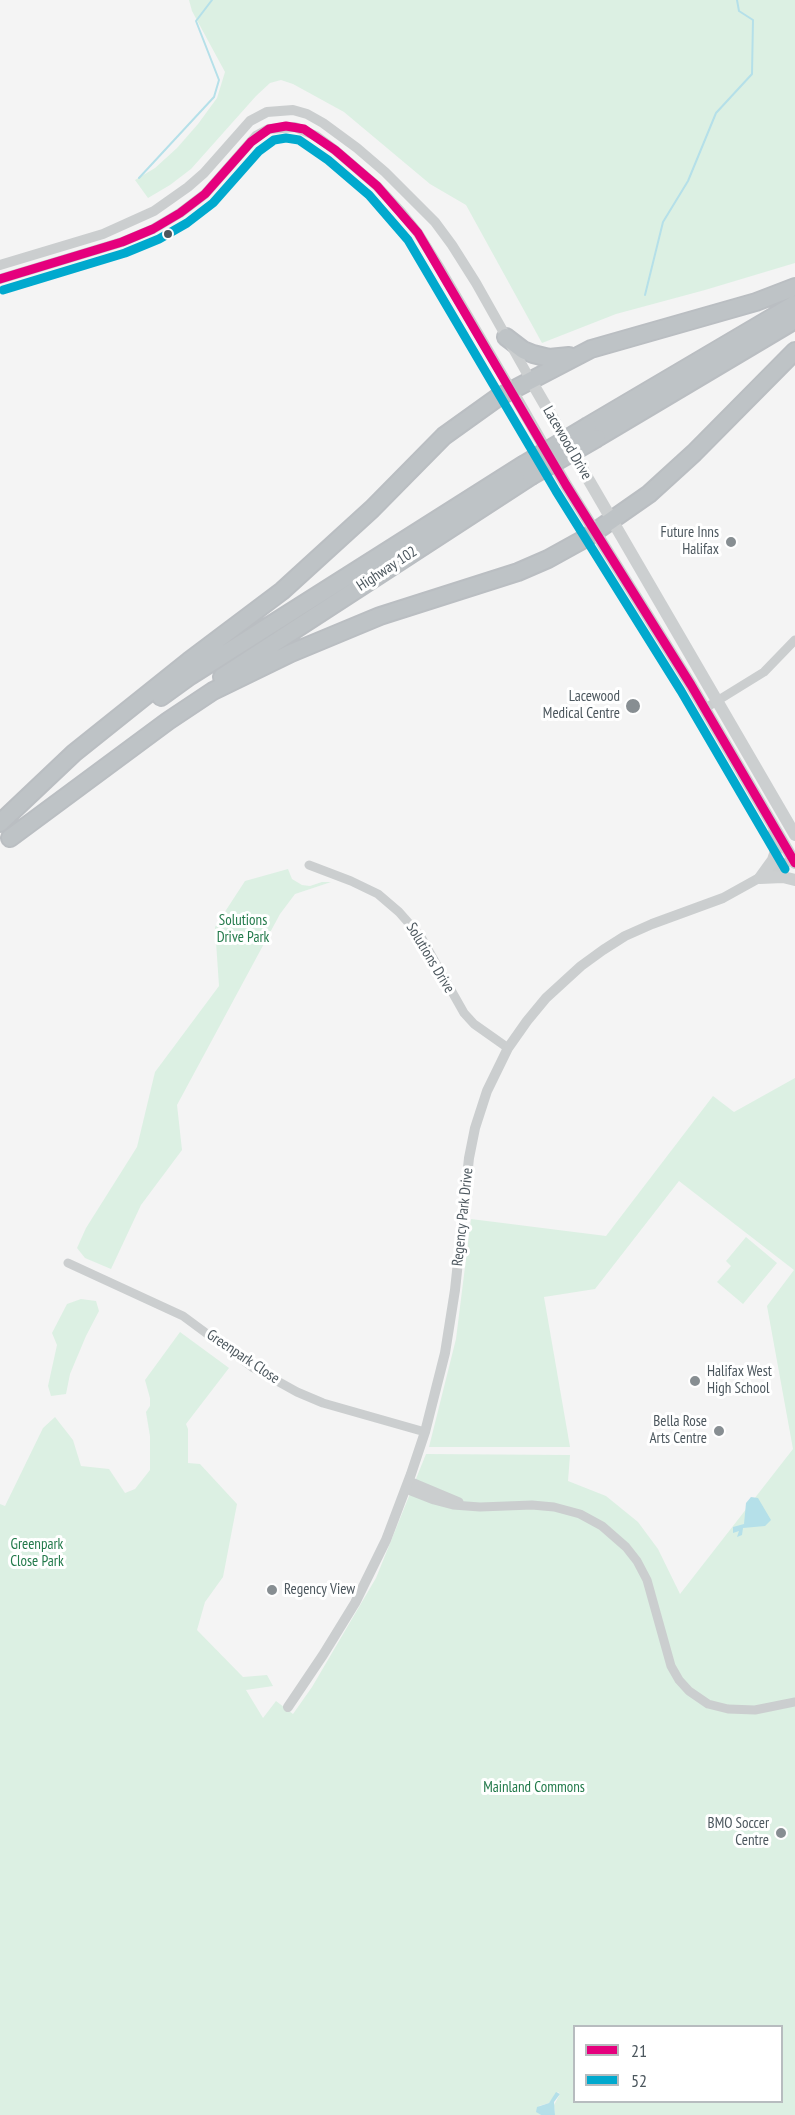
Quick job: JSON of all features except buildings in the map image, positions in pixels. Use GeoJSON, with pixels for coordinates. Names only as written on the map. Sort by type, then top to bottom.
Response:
{"type":"FeatureCollection","features":[{"type":"Feature","properties":{"kind":"highway"},"geometry":{"type":"LineString","coordinates":[[0,823],[74,753],[189,661],[282,591],[372,509],[444,436],[511,389],[591,349],[756,302],[795,286]]}},
{"type":"Feature","properties":{"kind":"highway","name":"Highway 102"},"geometry":{"type":"LineString","coordinates":[[592,432],[795,304]]}},
{"type":"Feature","properties":{"kind":"highway","name":"Highway 102"},"geometry":{"type":"LineString","coordinates":[[3,838],[200,691],[527,470],[795,320]]}},
{"type":"Feature","properties":{"kind":"highway"},"geometry":{"type":"LineString","coordinates":[[506,337],[523,350],[533,354],[549,358],[575,356]]}},
{"type":"Feature","properties":{"kind":"highway"},"geometry":{"type":"LineString","coordinates":[[3,838],[213,691],[291,652],[380,616],[518,572],[548,559],[595,532],[649,494],[694,453],[795,351]]}},
{"type":"Feature","properties":{"kind":"main road","name":"Lacewood Drive"},"geometry":{"type":"LineString","coordinates":[[530,379],[795,835]]}},
{"type":"Feature","properties":{"kind":"main road","name":"Lacewood Drive"},"geometry":{"type":"LineString","coordinates":[[511,389],[794,860]]}},
{"type":"Feature","properties":{"kind":"main road"},"geometry":{"type":"LineString","coordinates":[[785,818],[795,826]]}},
{"type":"Feature","properties":{"kind":"main road"},"geometry":{"type":"LineString","coordinates":[[760,878],[773,860],[776,851],[772,822]]}},
{"type":"Feature","properties":{"kind":"main road"},"geometry":{"type":"LineString","coordinates":[[760,878],[783,877],[795,880]]}},
{"type":"Feature","properties":{"kind":"street","name":"Lacewood Drive"},"geometry":{"type":"LineString","coordinates":[[0,265],[103,234],[154,211],[204,173],[250,121],[267,112],[293,110],[307,114],[323,123],[357,148],[412,197],[435,222],[452,245],[530,379]]}},
{"type":"Feature","properties":{"kind":"street","name":"Lacewood Drive"},"geometry":{"type":"LineString","coordinates":[[0,279],[122,242],[153,229],[180,213],[205,194],[256,136],[269,129],[295,127],[316,136],[342,155],[378,186],[401,212],[441,270],[511,389]]}},
{"type":"Feature","properties":{"kind":"street"},"geometry":{"type":"LineString","coordinates":[[704,709],[764,672],[795,640]]}},
{"type":"Feature","properties":{"kind":"street","name":"Regency Park Drive"},"geometry":{"type":"LineString","coordinates":[[288,1707],[355,1603],[386,1540],[425,1432],[446,1342],[455,1290],[469,1158],[487,1091],[508,1048],[546,998],[581,966],[603,950],[625,936],[652,924],[705,906],[794,860]]}},
{"type":"Feature","properties":{"kind":"street","name":"Solutions Drive"},"geometry":{"type":"LineString","coordinates":[[309,865],[378,894],[399,912],[421,937],[464,1013],[474,1024],[508,1048]]}},
{"type":"Feature","properties":{"kind":"street","name":"Greenpark Close"},"geometry":{"type":"LineString","coordinates":[[68,1263],[183,1316],[252,1367],[297,1392],[323,1403],[425,1432]]}},
{"type":"Feature","properties":{"kind":"street"},"geometry":{"type":"LineString","coordinates":[[407,1485],[466,1505],[554,1507],[580,1514],[602,1526],[627,1547],[637,1561],[647,1580],[671,1666],[689,1691],[708,1704],[728,1709],[755,1710],[795,1702]]}},
{"type":"Feature","properties":{"kind":"green space"},"geometry":{"type":"Polygon","coordinates":[[[189,0],[795,0],[795,263],[616,314],[542,343],[466,205],[430,184],[344,112],[293,84],[281,80],[270,83],[256,96],[191,169],[148,198],[135,180],[155,168],[198,124],[217,98],[225,72],[192,11],[189,0]]]}},
{"type":"Feature","properties":{"kind":"green space","name":"Solutions Drive Park"},"geometry":{"type":"Polygon","coordinates":[[[288,869],[292,879],[302,885],[310,886],[331,882],[295,894],[280,914],[177,1105],[182,1150],[141,1205],[111,1269],[85,1258],[77,1248],[86,1228],[137,1147],[155,1072],[219,986],[215,927],[245,881],[288,869]]]}},
{"type":"Feature","properties":{"kind":"green space","name":"Mainland Commons"},"geometry":{"type":"Polygon","coordinates":[[[795,1078],[795,2115],[555,2115],[554,2105],[560,2094],[558,2092],[549,2103],[539,2106],[537,2112],[541,2115],[0,2115],[0,1504],[5,1506],[43,1428],[55,1417],[73,1440],[81,1466],[109,1469],[125,1493],[135,1489],[150,1470],[150,1436],[146,1412],[150,1406],[150,1398],[145,1380],[180,1332],[229,1368],[186,1424],[188,1463],[200,1464],[237,1504],[223,1577],[205,1602],[197,1630],[243,1677],[267,1675],[273,1686],[246,1690],[263,1718],[276,1701],[293,1714],[312,1687],[376,1578],[426,1454],[570,1455],[568,1481],[606,1496],[638,1522],[658,1549],[680,1594],[793,1449],[767,1306],[794,1270],[679,1181],[595,1289],[544,1297],[570,1447],[429,1447],[456,1339],[471,1219],[606,1236],[713,1096],[734,1112],[795,1078]]]}},
{"type":"Feature","properties":{"kind":"green space"},"geometry":{"type":"Polygon","coordinates":[[[746,1237],[777,1263],[743,1304],[717,1282],[731,1266],[726,1261],[746,1237]]]}},
{"type":"Feature","properties":{"kind":"green space"},"geometry":{"type":"Polygon","coordinates":[[[81,1299],[96,1301],[99,1311],[70,1374],[66,1394],[51,1396],[48,1386],[57,1345],[52,1333],[67,1304],[81,1299]]]}},
{"type":"Feature","properties":{"kind":"water"},"geometry":{"type":"Polygon","coordinates":[[[751,1497],[758,1498],[771,1520],[765,1526],[743,1528],[742,1535],[737,1537],[739,1531],[733,1533],[733,1527],[744,1524],[746,1503],[751,1497]]]}},
{"type":"Feature","properties":{"kind":"water"},"geometry":{"type":"Polygon","coordinates":[[[556,2092],[560,2094],[554,2102],[555,2115],[541,2115],[536,2112],[537,2107],[549,2103],[556,2092]]]}},
{"type":"Feature","properties":{"kind":"waterway"},"geometry":{"type":"LineString","coordinates":[[139,178],[214,97],[219,80],[196,21],[212,0]]}},
{"type":"Feature","properties":{"kind":"waterway"},"geometry":{"type":"LineString","coordinates":[[645,295],[663,222],[688,181],[716,113],[752,74],[753,20],[739,11],[737,0]]}},
{"type":"Feature","properties":{"kind":"transit line","name":"21"},"geometry":{"type":"LineString","coordinates":[[0,279],[122,242],[153,229],[180,213],[205,194],[251,142],[269,129],[286,126],[304,129],[335,150],[377,186],[418,233],[566,485],[691,685],[795,863]]}},
{"type":"Feature","properties":{"kind":"transit line","name":"52"},"geometry":{"type":"LineString","coordinates":[[3,290],[125,253],[159,239],[187,223],[213,203],[259,151],[274,140],[286,138],[299,140],[328,160],[369,195],[408,240],[556,491],[681,691],[785,869]]}},
{"type":"Feature","properties":{"kind":"place","name":"Future Inns Halifax"},"geometry":{"type":"Point","coordinates":[731,542]}},
{"type":"Feature","properties":{"kind":"place","name":"Lacewood Medical Centre"},"geometry":{"type":"Point","coordinates":[633,706]}},
{"type":"Feature","properties":{"kind":"place","name":"Halifax West High School"},"geometry":{"type":"Point","coordinates":[695,1381]}},
{"type":"Feature","properties":{"kind":"place","name":"Bella Rose Arts Centre"},"geometry":{"type":"Point","coordinates":[719,1431]}},
{"type":"Feature","properties":{"kind":"place","name":"Regency View"},"geometry":{"type":"Point","coordinates":[272,1590]}},
{"type":"Feature","properties":{"kind":"place","name":"BMO Soccer Centre"},"geometry":{"type":"Point","coordinates":[781,1833]}},
{"type":"Feature","properties":{"kind":"park label","name":"Greenpark Close Park"},"geometry":{"type":"Point","coordinates":[37,1554]}}]}
